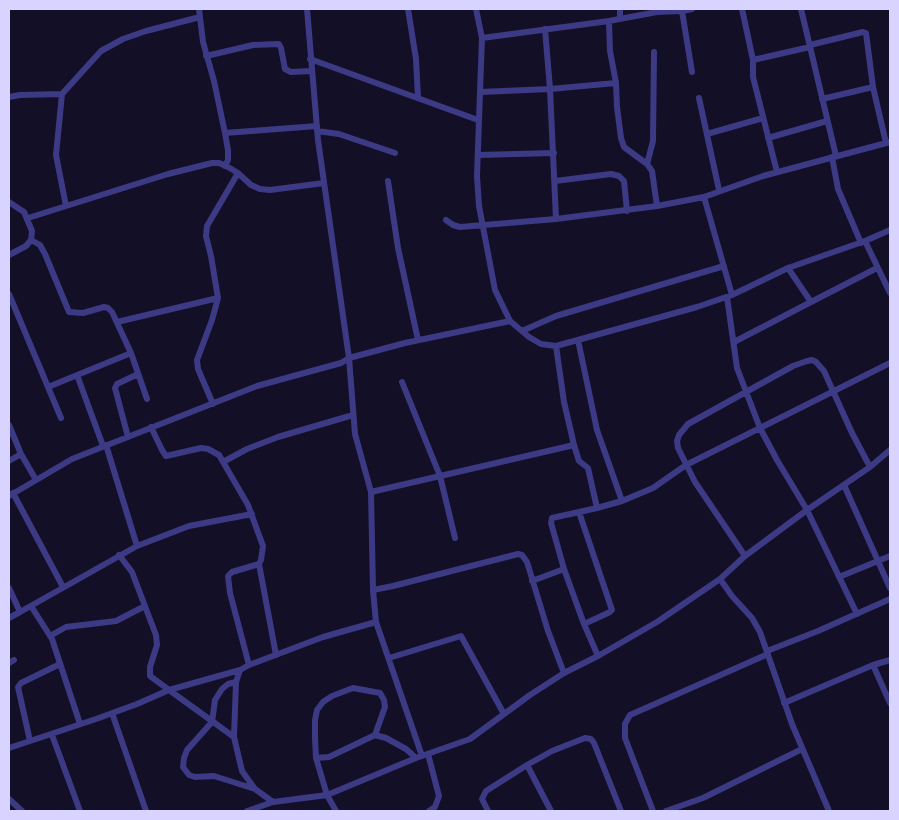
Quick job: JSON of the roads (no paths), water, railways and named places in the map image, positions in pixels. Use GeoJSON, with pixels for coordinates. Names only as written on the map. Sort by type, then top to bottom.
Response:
{"type":"FeatureCollection","features":[{"type":"Feature","properties":{"kind":"street"},"geometry":{"type":"LineString","coordinates":[[200,9],[206,56],[214,81],[228,150],[228,160],[225,166]]}},
{"type":"Feature","properties":{"kind":"street"},"geometry":{"type":"LineString","coordinates":[[307,9],[317,128],[349,358],[355,434],[370,492],[373,590],[376,622],[422,756],[439,796],[436,807],[429,811]]}},
{"type":"Feature","properties":{"kind":"street"},"geometry":{"type":"LineString","coordinates":[[408,9],[416,59],[418,98]]}},
{"type":"Feature","properties":{"kind":"street"},"geometry":{"type":"LineString","coordinates":[[476,9],[482,38],[478,120],[477,176],[479,206],[495,290],[510,321],[522,332],[541,344],[556,346],[697,307],[730,296],[788,268],[863,242],[890,230]]}},
{"type":"Feature","properties":{"kind":"street"},"geometry":{"type":"LineString","coordinates":[[620,9],[620,19]]}},
{"type":"Feature","properties":{"kind":"street"},"geometry":{"type":"LineString","coordinates":[[482,38],[609,21],[658,12],[692,9]]}},
{"type":"Feature","properties":{"kind":"street"},"geometry":{"type":"LineString","coordinates":[[742,9],[753,60],[753,77],[777,172]]}},
{"type":"Feature","properties":{"kind":"street"},"geometry":{"type":"LineString","coordinates":[[809,9],[802,10],[827,121],[838,189],[890,293]]}},
{"type":"Feature","properties":{"kind":"street"},"geometry":{"type":"LineString","coordinates":[[682,11],[692,72]]}},
{"type":"Feature","properties":{"kind":"street"},"geometry":{"type":"LineString","coordinates":[[66,206],[56,154],[62,94],[101,51],[123,39],[146,31],[200,17]]}},
{"type":"Feature","properties":{"kind":"street"},"geometry":{"type":"LineString","coordinates":[[609,21],[610,51],[616,83],[619,125],[624,147],[647,164],[652,171],[657,206]]}},
{"type":"Feature","properties":{"kind":"street"},"geometry":{"type":"LineString","coordinates":[[545,29],[554,153],[556,220]]}},
{"type":"Feature","properties":{"kind":"street"},"geometry":{"type":"LineString","coordinates":[[446,220],[453,226],[460,227],[556,220],[657,206],[704,197],[719,190],[777,172],[888,143],[873,87],[866,33],[753,60]]}},
{"type":"Feature","properties":{"kind":"street"},"geometry":{"type":"LineString","coordinates":[[206,56],[254,45],[279,44],[285,69],[291,72],[312,71]]}},
{"type":"Feature","properties":{"kind":"street"},"geometry":{"type":"LineString","coordinates":[[647,164],[653,141],[654,52]]}},
{"type":"Feature","properties":{"kind":"street"},"geometry":{"type":"LineString","coordinates":[[310,59],[478,120]]}},
{"type":"Feature","properties":{"kind":"street"},"geometry":{"type":"LineString","coordinates":[[480,92],[550,90],[616,83]]}},
{"type":"Feature","properties":{"kind":"street"},"geometry":{"type":"LineString","coordinates":[[822,99],[873,87]]}},
{"type":"Feature","properties":{"kind":"street"},"geometry":{"type":"LineString","coordinates":[[9,98],[20,95],[62,94]]}},
{"type":"Feature","properties":{"kind":"street"},"geometry":{"type":"LineString","coordinates":[[699,98],[719,190]]}},
{"type":"Feature","properties":{"kind":"street"},"geometry":{"type":"LineString","coordinates":[[707,134],[763,118]]}},
{"type":"Feature","properties":{"kind":"street"},"geometry":{"type":"LineString","coordinates":[[768,138],[827,121]]}},
{"type":"Feature","properties":{"kind":"street"},"geometry":{"type":"LineString","coordinates":[[225,133],[317,128],[394,153]]}},
{"type":"Feature","properties":{"kind":"street"},"geometry":{"type":"LineString","coordinates":[[478,155],[554,153]]}},
{"type":"Feature","properties":{"kind":"street"},"geometry":{"type":"LineString","coordinates":[[28,218],[205,164],[219,163],[238,174],[250,185],[270,190],[324,183]]}},
{"type":"Feature","properties":{"kind":"street"},"geometry":{"type":"LineString","coordinates":[[213,404],[198,369],[197,360],[218,298],[206,236],[207,226],[238,174]]}},
{"type":"Feature","properties":{"kind":"street"},"geometry":{"type":"LineString","coordinates":[[555,181],[611,174],[619,176],[624,181],[628,211]]}},
{"type":"Feature","properties":{"kind":"street"},"geometry":{"type":"LineString","coordinates":[[388,181],[398,248],[418,340]]}},
{"type":"Feature","properties":{"kind":"street"},"geometry":{"type":"LineString","coordinates":[[704,197],[724,266],[730,296],[737,368],[760,428],[776,460],[807,510],[857,614]]}},
{"type":"Feature","properties":{"kind":"street"},"geometry":{"type":"LineString","coordinates":[[9,202],[24,212],[32,230],[31,240],[26,246],[9,255]]}},
{"type":"Feature","properties":{"kind":"street"},"geometry":{"type":"LineString","coordinates":[[31,240],[40,245],[45,254],[69,312],[75,314],[99,308],[108,308],[112,312],[131,353],[147,399]]}},
{"type":"Feature","properties":{"kind":"street"},"geometry":{"type":"LineString","coordinates":[[522,332],[556,316],[724,266]]}},
{"type":"Feature","properties":{"kind":"street"},"geometry":{"type":"LineString","coordinates":[[788,268],[811,302]]}},
{"type":"Feature","properties":{"kind":"street"},"geometry":{"type":"LineString","coordinates":[[734,342],[877,268]]}},
{"type":"Feature","properties":{"kind":"street"},"geometry":{"type":"LineString","coordinates":[[9,294],[61,418]]}},
{"type":"Feature","properties":{"kind":"street"},"geometry":{"type":"LineString","coordinates":[[116,322],[218,298]]}},
{"type":"Feature","properties":{"kind":"street"},"geometry":{"type":"LineString","coordinates":[[63,588],[11,494],[72,459],[257,386],[341,363],[349,358],[418,340],[510,321]]}},
{"type":"Feature","properties":{"kind":"street"},"geometry":{"type":"LineString","coordinates":[[578,340],[597,430],[622,501]]}},
{"type":"Feature","properties":{"kind":"street"},"geometry":{"type":"LineString","coordinates":[[556,346],[564,402],[574,445],[579,461],[588,468],[596,508]]}},
{"type":"Feature","properties":{"kind":"street"},"geometry":{"type":"LineString","coordinates":[[48,387],[131,353]]}},
{"type":"Feature","properties":{"kind":"street"},"geometry":{"type":"LineString","coordinates":[[745,556],[695,482],[678,448],[677,441],[688,424],[793,366],[812,360],[824,371],[852,433],[870,467]]}},
{"type":"Feature","properties":{"kind":"street"},"geometry":{"type":"LineString","coordinates":[[598,656],[564,569],[551,520],[556,517],[622,501],[653,488],[686,465],[890,363]]}},
{"type":"Feature","properties":{"kind":"street"},"geometry":{"type":"LineString","coordinates":[[128,437],[115,388],[117,384],[138,374]]}},
{"type":"Feature","properties":{"kind":"street"},"geometry":{"type":"LineString","coordinates":[[77,375],[105,446],[137,546]]}},
{"type":"Feature","properties":{"kind":"street"},"geometry":{"type":"LineString","coordinates":[[402,382],[440,476],[455,538]]}},
{"type":"Feature","properties":{"kind":"street"},"geometry":{"type":"LineString","coordinates":[[223,462],[278,436],[353,415]]}},
{"type":"Feature","properties":{"kind":"street"},"geometry":{"type":"LineString","coordinates":[[9,425],[21,454],[36,480]]}},
{"type":"Feature","properties":{"kind":"street"},"geometry":{"type":"LineString","coordinates":[[151,427],[166,456],[201,448],[214,452],[223,462],[248,504],[263,546],[259,564],[276,655]]}},
{"type":"Feature","properties":{"kind":"street"},"geometry":{"type":"LineString","coordinates":[[370,492],[574,445]]}},
{"type":"Feature","properties":{"kind":"street"},"geometry":{"type":"LineString","coordinates":[[246,811],[273,802],[327,795],[422,756],[470,739],[564,673],[657,622],[720,579],[745,556],[807,510],[870,467],[890,450]]}},
{"type":"Feature","properties":{"kind":"street"},"geometry":{"type":"LineString","coordinates":[[9,461],[21,454]]}},
{"type":"Feature","properties":{"kind":"street"},"geometry":{"type":"LineString","coordinates":[[844,485],[890,588]]}},
{"type":"Feature","properties":{"kind":"street"},"geometry":{"type":"LineString","coordinates":[[579,512],[612,610],[584,624]]}},
{"type":"Feature","properties":{"kind":"street"},"geometry":{"type":"LineString","coordinates":[[9,618],[137,546],[189,526],[252,514]]}},
{"type":"Feature","properties":{"kind":"street"},"geometry":{"type":"LineString","coordinates":[[373,590],[518,554],[527,562],[564,673]]}},
{"type":"Feature","properties":{"kind":"street"},"geometry":{"type":"LineString","coordinates":[[119,556],[132,572],[157,640],[150,667],[150,676],[234,738]]}},
{"type":"Feature","properties":{"kind":"street"},"geometry":{"type":"LineString","coordinates":[[839,577],[890,556]]}},
{"type":"Feature","properties":{"kind":"street"},"geometry":{"type":"LineString","coordinates":[[249,665],[230,593],[228,576],[232,572],[259,564]]}},
{"type":"Feature","properties":{"kind":"street"},"geometry":{"type":"LineString","coordinates":[[532,581],[564,569]]}},
{"type":"Feature","properties":{"kind":"street"},"geometry":{"type":"LineString","coordinates":[[720,579],[752,618],[768,653],[784,703],[829,811]]}},
{"type":"Feature","properties":{"kind":"street"},"geometry":{"type":"LineString","coordinates":[[9,588],[20,612]]}},
{"type":"Feature","properties":{"kind":"street"},"geometry":{"type":"LineString","coordinates":[[653,811],[625,738],[625,724],[630,715],[890,599]]}},
{"type":"Feature","properties":{"kind":"street"},"geometry":{"type":"LineString","coordinates":[[31,606],[50,636],[80,724]]}},
{"type":"Feature","properties":{"kind":"street"},"geometry":{"type":"LineString","coordinates":[[50,636],[66,627],[116,621],[145,606]]}},
{"type":"Feature","properties":{"kind":"street"},"geometry":{"type":"LineString","coordinates":[[9,748],[52,735],[168,690],[240,670],[323,637],[376,622]]}},
{"type":"Feature","properties":{"kind":"street"},"geometry":{"type":"LineString","coordinates":[[389,658],[461,636],[504,714]]}},
{"type":"Feature","properties":{"kind":"street"},"geometry":{"type":"LineString","coordinates":[[784,703],[872,665],[890,660]]}},
{"type":"Feature","properties":{"kind":"street"},"geometry":{"type":"LineString","coordinates":[[30,742],[18,687],[21,683],[60,664]]}},
{"type":"Feature","properties":{"kind":"street"},"geometry":{"type":"LineString","coordinates":[[872,665],[888,695],[890,703]]}},
{"type":"Feature","properties":{"kind":"street"},"geometry":{"type":"LineString","coordinates":[[240,670],[236,682],[234,738],[242,771],[255,788],[273,802]]}},
{"type":"Feature","properties":{"kind":"street"},"geometry":{"type":"LineString","coordinates":[[236,682],[222,688],[215,700],[212,722],[187,750],[183,764],[184,770],[195,777],[214,776],[255,788]]}},
{"type":"Feature","properties":{"kind":"street"},"geometry":{"type":"LineString","coordinates":[[336,811],[327,795],[316,758],[315,720],[317,710],[323,702],[332,696],[353,688],[380,693],[384,700],[385,708],[375,735]]}},
{"type":"Feature","properties":{"kind":"street"},"geometry":{"type":"LineString","coordinates":[[112,713],[146,811]]}},
{"type":"Feature","properties":{"kind":"street"},"geometry":{"type":"LineString","coordinates":[[52,735],[80,811]]}},
{"type":"Feature","properties":{"kind":"street"},"geometry":{"type":"LineString","coordinates":[[316,758],[329,757],[375,735],[386,738],[422,756]]}},
{"type":"Feature","properties":{"kind":"street"},"geometry":{"type":"LineString","coordinates":[[488,811],[482,799],[486,791],[552,751],[585,738],[591,739],[621,811]]}},
{"type":"Feature","properties":{"kind":"street"},"geometry":{"type":"LineString","coordinates":[[666,811],[703,798],[802,748]]}},
{"type":"Feature","properties":{"kind":"street"},"geometry":{"type":"LineString","coordinates":[[527,765],[551,811]]}},
{"type":"Feature","properties":{"kind":"street"},"geometry":{"type":"LineString","coordinates":[[9,799],[22,811]]}}]}
